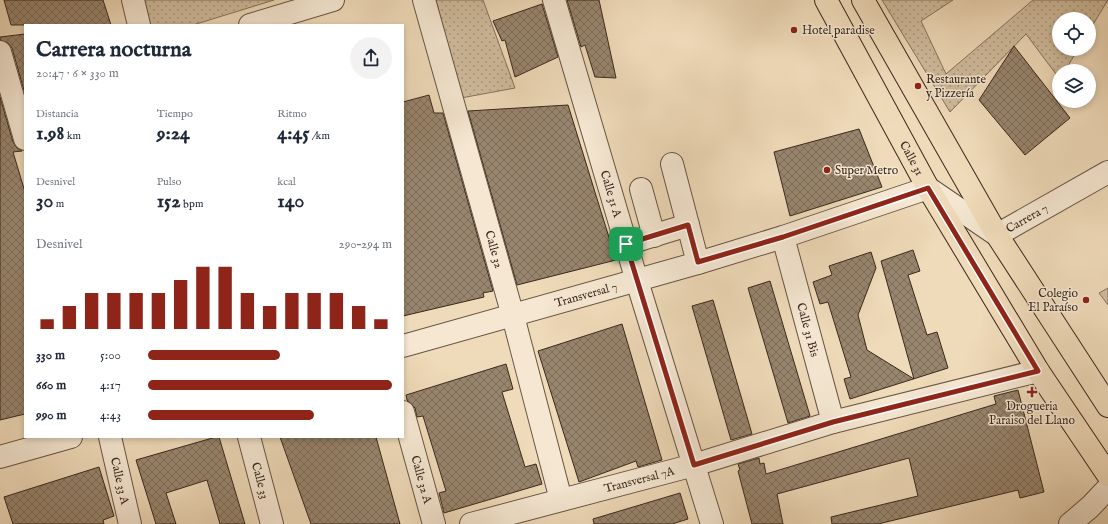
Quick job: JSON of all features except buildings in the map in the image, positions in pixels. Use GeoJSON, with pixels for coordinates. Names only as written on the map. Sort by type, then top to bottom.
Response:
{"type":"FeatureCollection","features":[{"type":"Feature","properties":{"kind":"main road","name":"Calle 31"},"geometry":{"type":"LineString","coordinates":[[826,0],[928,188],[1038,371],[1108,475]]}},
{"type":"Feature","properties":{"kind":"main road"},"geometry":{"type":"LineString","coordinates":[[863,0],[997,235],[1108,406]]}},
{"type":"Feature","properties":{"kind":"street"},"geometry":{"type":"LineString","coordinates":[[132,0],[139,24]]}},
{"type":"Feature","properties":{"kind":"street"},"geometry":{"type":"LineString","coordinates":[[252,24],[277,14],[333,0]]}},
{"type":"Feature","properties":{"kind":"street","name":"Calle 32"},"geometry":{"type":"LineString","coordinates":[[424,0],[513,316],[561,500]]}},
{"type":"Feature","properties":{"kind":"street","name":"Calle 31 A"},"geometry":{"type":"LineString","coordinates":[[554,0],[637,281],[712,524]]}},
{"type":"Feature","properties":{"kind":"street"},"geometry":{"type":"LineString","coordinates":[[0,52],[24,136]]}},
{"type":"Feature","properties":{"kind":"street"},"geometry":{"type":"LineString","coordinates":[[672,164],[698,262]]}},
{"type":"Feature","properties":{"kind":"street","name":"Carrera 7"},"geometry":{"type":"LineString","coordinates":[[928,188],[997,235],[1108,172]]}},
{"type":"Feature","properties":{"kind":"street","name":"Transversal 7"},"geometry":{"type":"LineString","coordinates":[[404,346],[637,281],[783,237],[928,188]]}},
{"type":"Feature","properties":{"kind":"street"},"geometry":{"type":"LineString","coordinates":[[641,189],[654,236]]}},
{"type":"Feature","properties":{"kind":"street"},"geometry":{"type":"LineString","coordinates":[[626,244],[688,225]]}},
{"type":"Feature","properties":{"kind":"street","name":"Calle 31 Bis"},"geometry":{"type":"LineString","coordinates":[[783,237],[833,422]]}},
{"type":"Feature","properties":{"kind":"street","name":"Transversal 7A"},"geometry":{"type":"LineString","coordinates":[[471,524],[694,465],[833,422],[1038,371]]}},
{"type":"Feature","properties":{"kind":"street","name":"Calle 32 A"},"geometry":{"type":"LineString","coordinates":[[404,416],[434,524]]}},
{"type":"Feature","properties":{"kind":"street"},"geometry":{"type":"LineString","coordinates":[[0,457],[68,438]]}},
{"type":"Feature","properties":{"kind":"street","name":"Calle 33 A"},"geometry":{"type":"LineString","coordinates":[[110,438],[130,524]]}},
{"type":"Feature","properties":{"kind":"street","name":"Calle 33"},"geometry":{"type":"LineString","coordinates":[[249,438],[272,524]]}},
{"type":"Feature","properties":{"kind":"street"},"geometry":{"type":"LineString","coordinates":[[1070,524],[1090,507],[1108,488]]}},
{"type":"Feature","properties":{"kind":"shaded area"},"geometry":{"type":"Polygon","coordinates":[[[144,0],[274,0],[196,24],[150,24],[144,0]]]}},
{"type":"Feature","properties":{"kind":"shaded area"},"geometry":{"type":"Polygon","coordinates":[[[436,0],[483,0],[515,88],[461,98],[436,0]]]}},
{"type":"Feature","properties":{"kind":"shaded area"},"geometry":{"type":"Polygon","coordinates":[[[882,0],[953,0],[921,21],[946,74],[1033,0],[1108,0],[1096,20],[1096,12],[1052,12],[1052,56],[1074,56],[1069,64],[1052,64],[1052,69],[1026,34],[950,112],[882,0]]]}},
{"type":"Feature","properties":{"kind":"shaded area"},"geometry":{"type":"Polygon","coordinates":[[[1108,288],[1108,305],[1099,293],[1108,288]]]}},
{"type":"Feature","properties":{"kind":"place","name":"Hotel paradise"},"geometry":{"type":"Point","coordinates":[794,30]}},
{"type":"Feature","properties":{"kind":"place","name":"Restaurante y Pizzería"},"geometry":{"type":"Point","coordinates":[918,86]}},
{"type":"Feature","properties":{"kind":"place","name":"Super Metro"},"geometry":{"type":"Point","coordinates":[827,170]}},
{"type":"Feature","properties":{"kind":"place","name":"Colegio El Paraíso"},"geometry":{"type":"Point","coordinates":[1086,300]}},
{"type":"Feature","properties":{"kind":"place","name":"Drogueria Paraiso del Llano"},"geometry":{"type":"Point","coordinates":[1032,392]}},
{"type":"Feature","properties":{"kind":"route"},"geometry":{"type":"LineString","coordinates":[[928,188],[1038,371],[833,422],[694,465],[626,244],[688,225],[698,262],[783,237],[928,188]]}}]}
